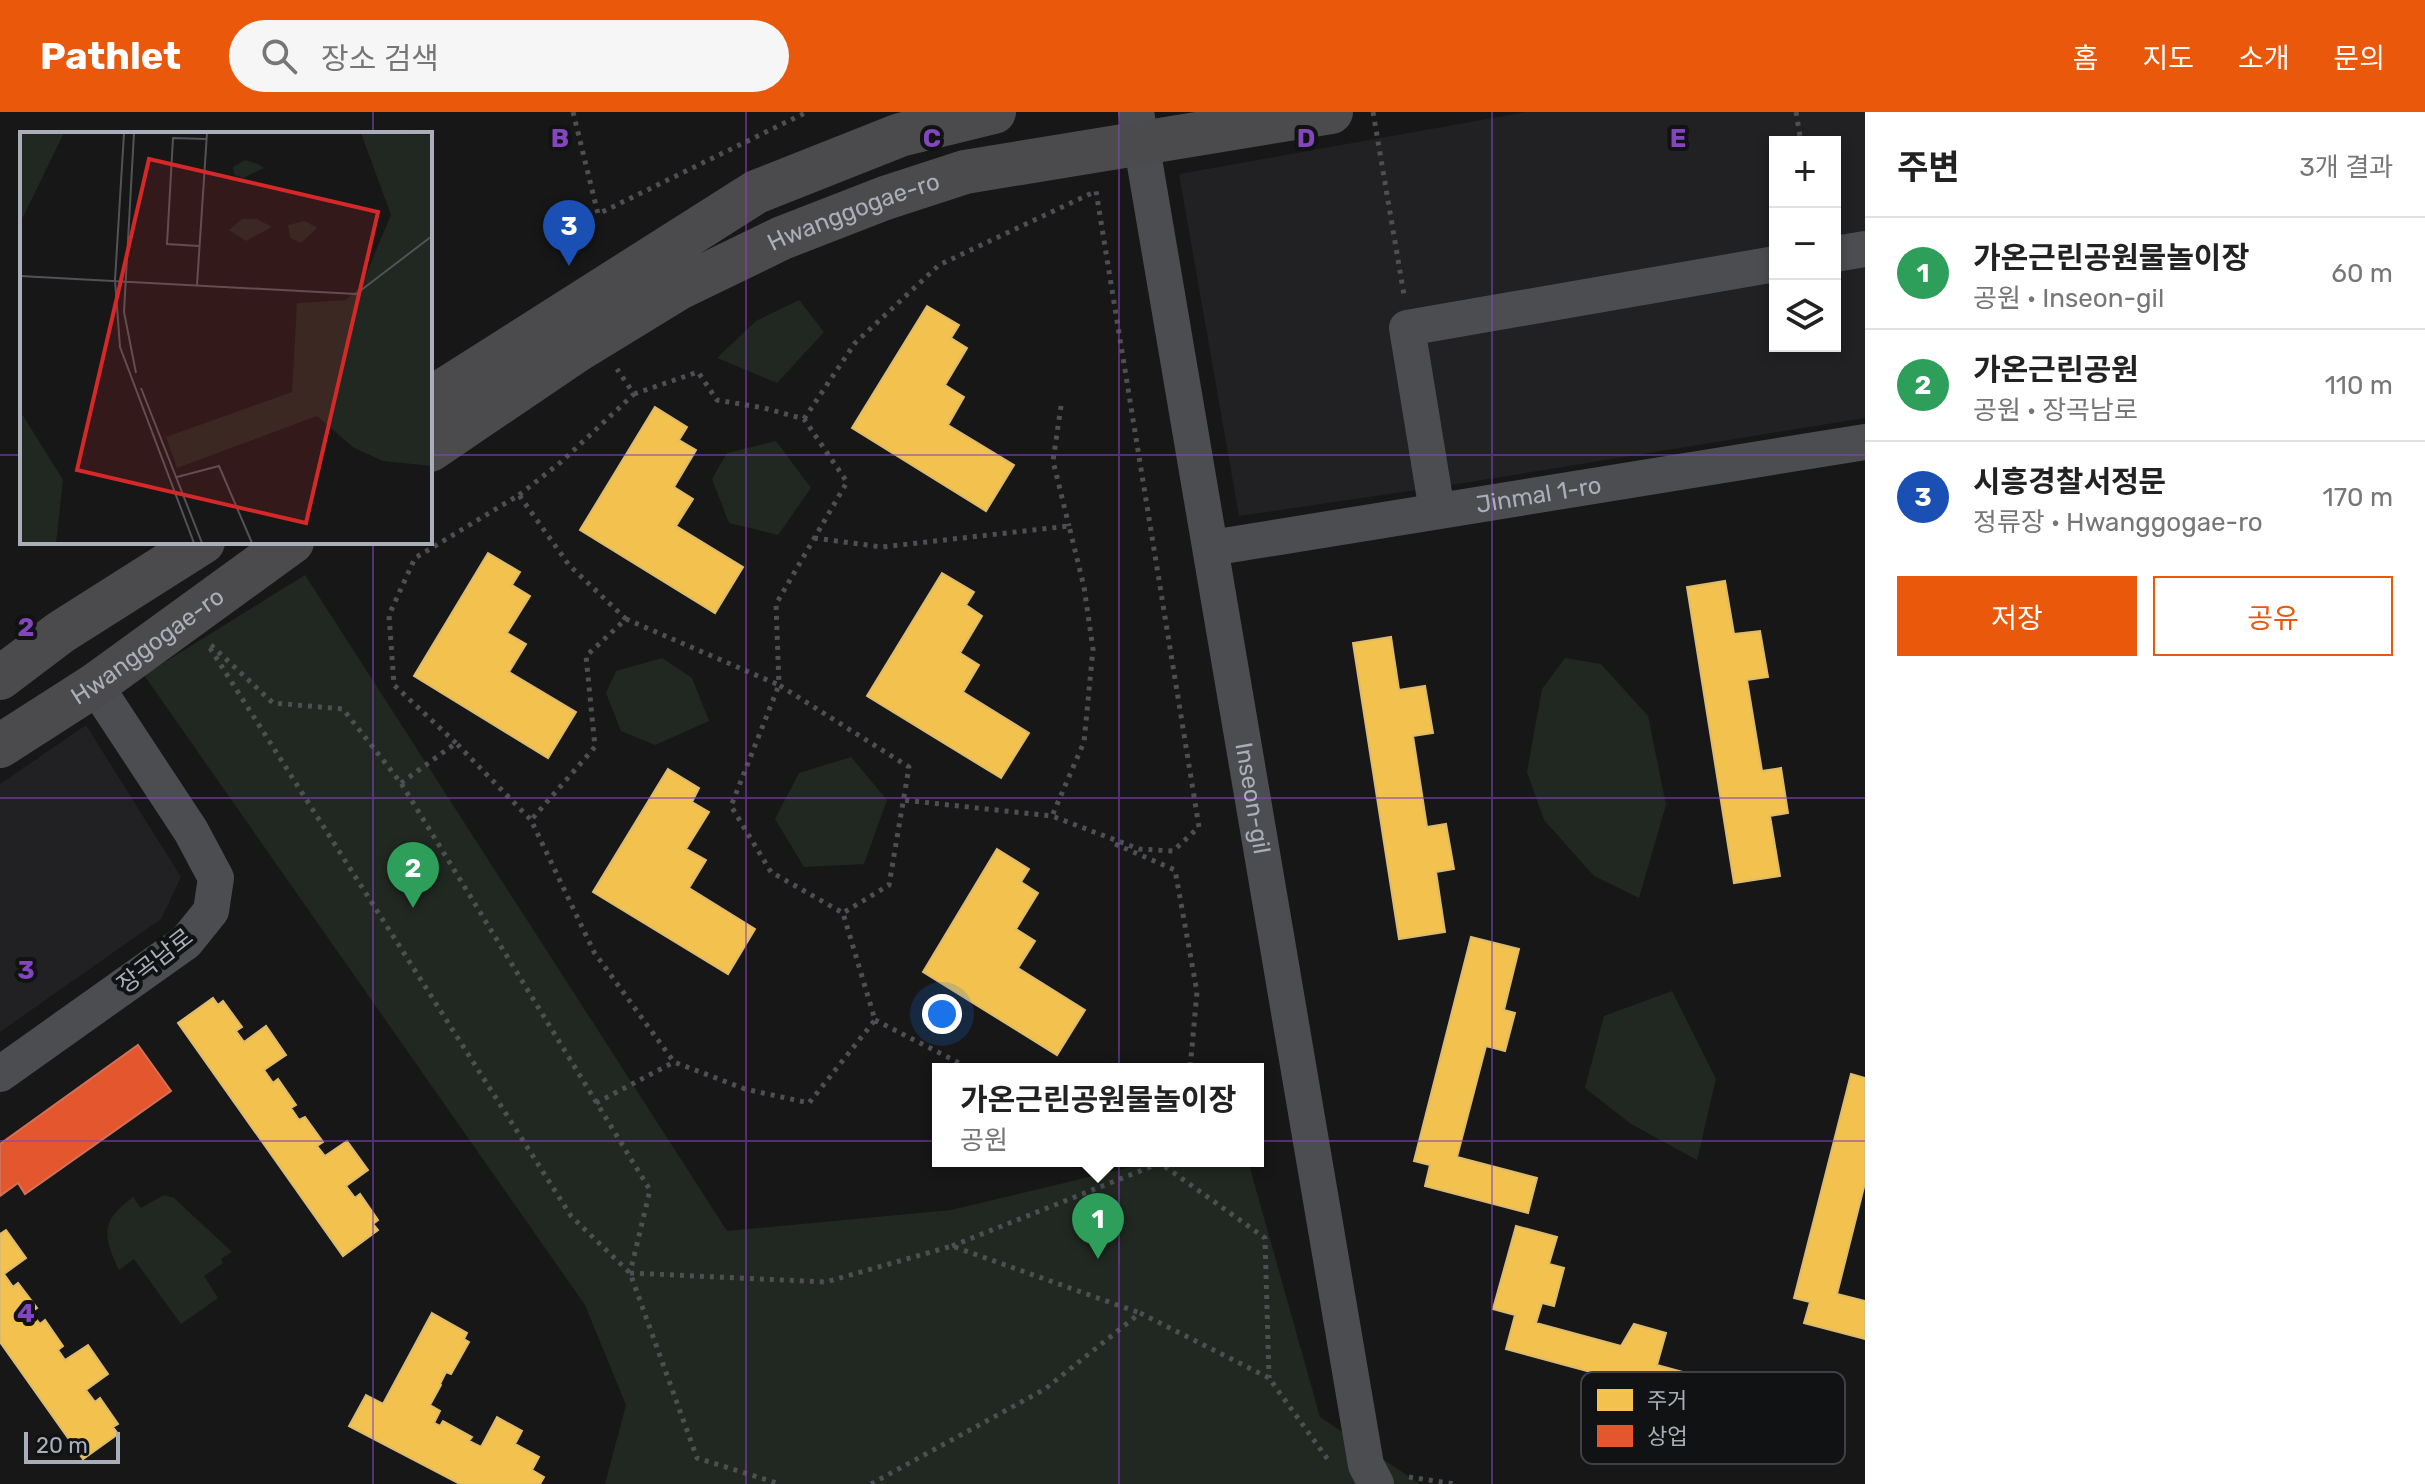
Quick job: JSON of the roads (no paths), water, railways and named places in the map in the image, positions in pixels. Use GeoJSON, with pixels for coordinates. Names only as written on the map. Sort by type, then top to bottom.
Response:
{"type":"FeatureCollection","features":[{"type":"Feature","properties":{"kind":"main road"},"geometry":{"type":"LineString","coordinates":[[432,398],[756,192],[900,135],[994,112]]}},
{"type":"Feature","properties":{"kind":"main road","name":"Hwanggogae-ro"},"geometry":{"type":"LineString","coordinates":[[432,449],[576,351],[679,288],[782,238],[885,198],[965,172],[1139,128],[1331,112]]}},
{"type":"Feature","properties":{"kind":"main road"},"geometry":{"type":"LineString","coordinates":[[0,678],[61,632],[200,544]]}},
{"type":"Feature","properties":{"kind":"main road","name":"Hwanggogae-ro"},"geometry":{"type":"LineString","coordinates":[[0,746],[95,685],[289,544]]}},
{"type":"Feature","properties":{"kind":"street","name":"Inseon-gil"},"geometry":{"type":"LineString","coordinates":[[1139,128],[1366,1465],[1376,1484]]}},
{"type":"Feature","properties":{"kind":"street"},"geometry":{"type":"LineString","coordinates":[[1841,253],[1865,249]]}},
{"type":"Feature","properties":{"kind":"street"},"geometry":{"type":"LineString","coordinates":[[1437,511],[1407,328],[1769,265]]}},
{"type":"Feature","properties":{"kind":"street","name":"Jinmal 1-ro"},"geometry":{"type":"LineString","coordinates":[[1211,548],[1865,442]]}},
{"type":"Feature","properties":{"kind":"street","name":"장곡남로"},"geometry":{"type":"LineString","coordinates":[[0,1074],[186,942],[211,911],[216,878],[191,831],[95,685]]}},
{"type":"Feature","properties":{"kind":"place","name":"시흥경찰서정문"},"geometry":{"type":"Point","coordinates":[569,266]}},
{"type":"Feature","properties":{"kind":"place","name":"가온근린공원"},"geometry":{"type":"Point","coordinates":[413,908]}},
{"type":"Feature","properties":{"kind":"place","name":"가온근린공원물놀이장"},"geometry":{"type":"Point","coordinates":[1098,1259]}}]}
